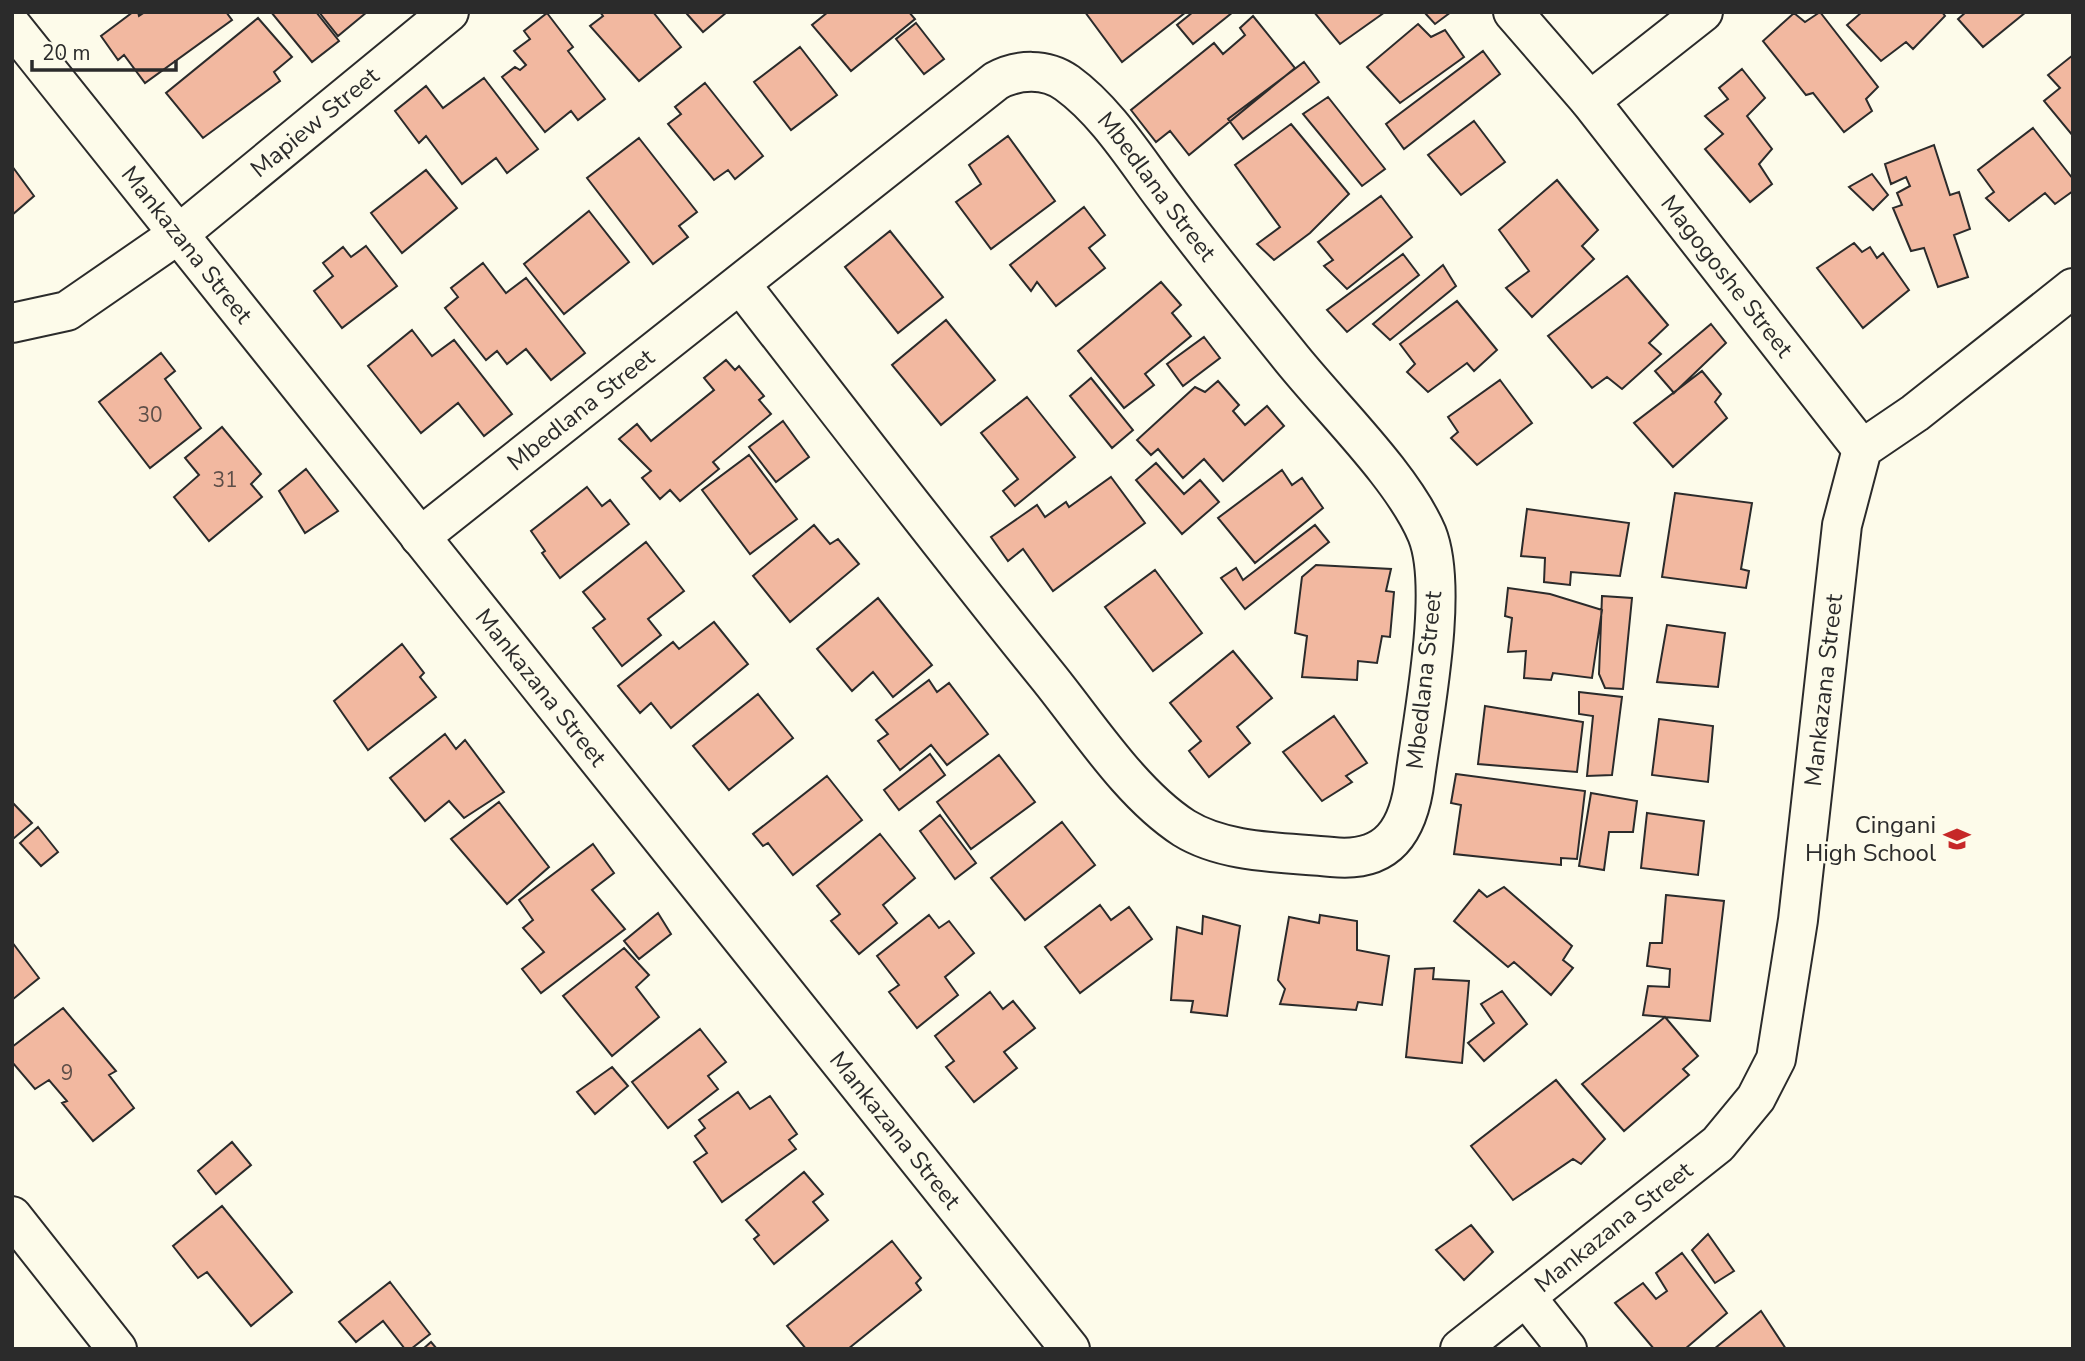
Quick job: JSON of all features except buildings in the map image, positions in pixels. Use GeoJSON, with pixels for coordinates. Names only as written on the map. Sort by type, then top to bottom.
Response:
{"type":"FeatureCollection","features":[{"type":"Feature","properties":{"kind":"street","name":"Mapiew Street"},"geometry":{"type":"LineString","coordinates":[[12,323],[67,311],[180,233],[449,12]]}},
{"type":"Feature","properties":{"kind":"street","name":"Magogoshe Street"},"geometry":{"type":"LineString","coordinates":[[1513,12],[1590,101],[1862,449]]}},
{"type":"Feature","properties":{"kind":"street"},"geometry":{"type":"LineString","coordinates":[[1590,101],[1703,12]]}},
{"type":"Feature","properties":{"kind":"street","name":"Mankazana Street"},"geometry":{"type":"LineString","coordinates":[[12,26],[1070,1349]]}},
{"type":"Feature","properties":{"kind":"street","name":"Mbedlana Street"},"geometry":{"type":"LineString","coordinates":[[421,537],[996,81],[1011,74],[1032,71],[1064,80],[1124,144],[1289,355],[1396,484],[1428,536],[1434,563],[1436,610],[1412,799],[1401,829],[1384,848],[1347,859],[1234,846],[1189,831],[1161,811],[1127,774],[1010,631],[741,285]]}},
{"type":"Feature","properties":{"kind":"street"},"geometry":{"type":"LineString","coordinates":[[1862,449],[1915,413],[2073,288]]}},
{"type":"Feature","properties":{"kind":"street","name":"Mankazana Street"},"geometry":{"type":"LineString","coordinates":[[1460,1349],[1718,1144],[1756,1098],[1776,1059],[1798,920],[1842,525],[1851,482],[1862,449]]}},
{"type":"Feature","properties":{"kind":"street"},"geometry":{"type":"LineString","coordinates":[[12,1216],[117,1349]]}},
{"type":"Feature","properties":{"kind":"street"},"geometry":{"type":"LineString","coordinates":[[1525,1297],[1567,1349]]}},
{"type":"Feature","properties":{"kind":"place","name":"Cingani High School"},"geometry":{"type":"Point","coordinates":[1957,839]}}]}
